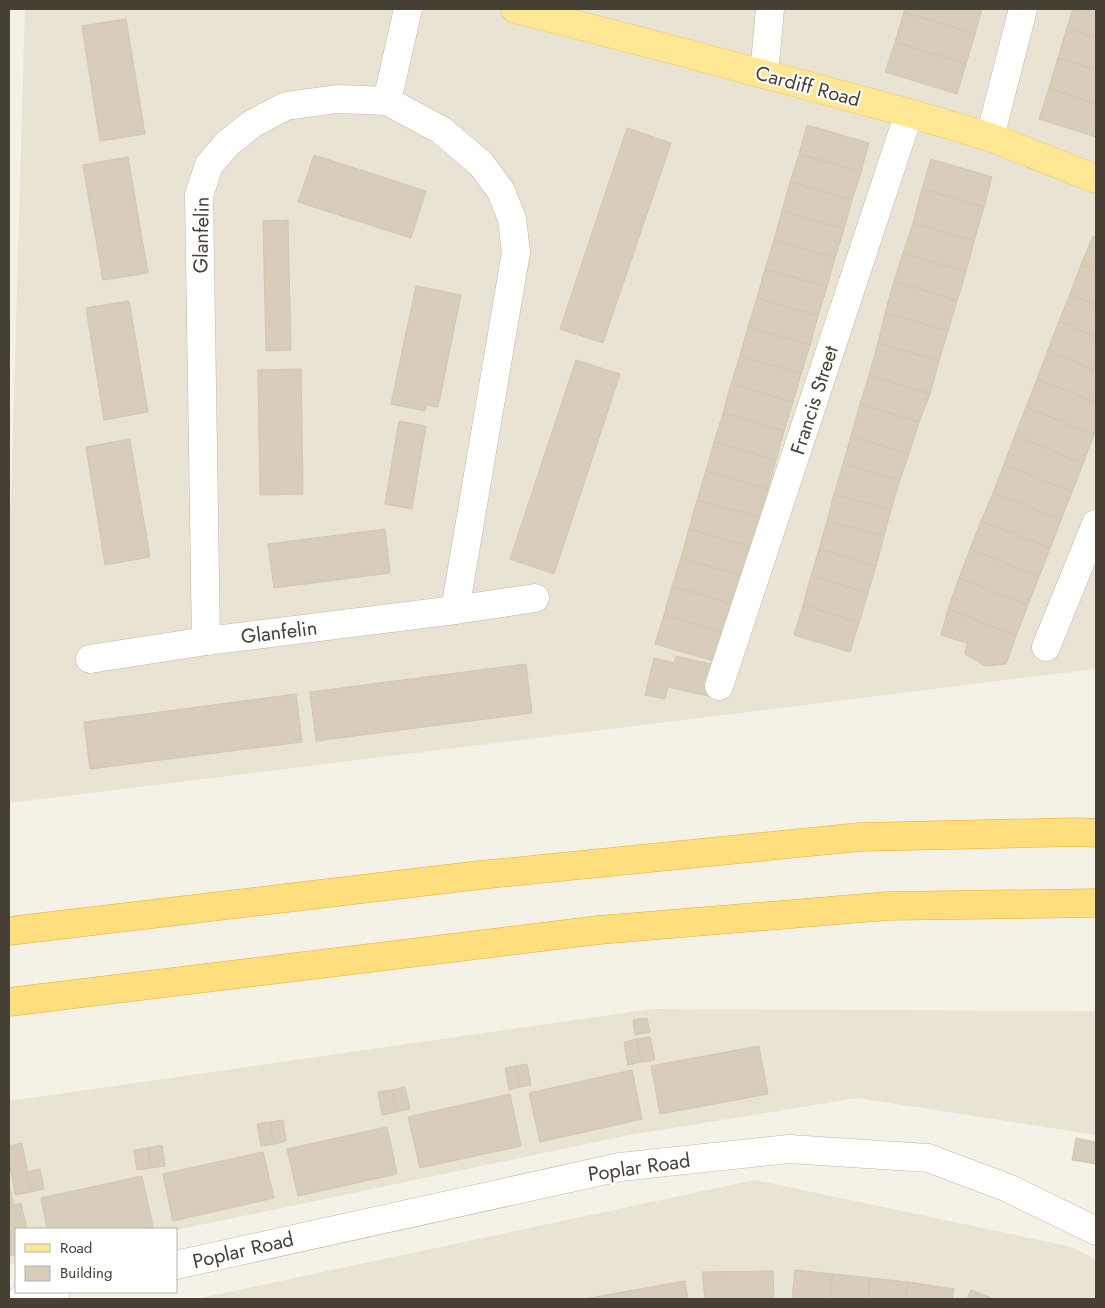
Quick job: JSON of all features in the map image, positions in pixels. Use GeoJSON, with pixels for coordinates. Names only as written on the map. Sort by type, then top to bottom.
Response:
{"type":"FeatureCollection","features":[{"type":"Feature","properties":{"kind":"highway"},"geometry":{"type":"LineString","coordinates":[[9,931],[480,874],[860,837],[1096,833]]}},
{"type":"Feature","properties":{"kind":"highway"},"geometry":{"type":"LineString","coordinates":[[9,1002],[599,930],[888,906],[1096,903]]}},
{"type":"Feature","properties":{"kind":"main road","name":"Cardiff Road"},"geometry":{"type":"LineString","coordinates":[[515,9],[909,113],[990,137],[1096,179]]}},
{"type":"Feature","properties":{"kind":"street"},"geometry":{"type":"LineString","coordinates":[[387,101],[408,9]]}},
{"type":"Feature","properties":{"kind":"street"},"geometry":{"type":"LineString","coordinates":[[764,74],[770,9]]}},
{"type":"Feature","properties":{"kind":"street"},"geometry":{"type":"LineString","coordinates":[[990,137],[1023,9]]}},
{"type":"Feature","properties":{"kind":"street","name":"Glanfelin"},"geometry":{"type":"LineString","coordinates":[[337,99],[387,101],[441,130],[481,164],[501,190],[512,219],[516,252],[455,610],[206,642],[199,195],[209,165],[228,142],[252,124],[286,106],[337,99]]}},
{"type":"Feature","properties":{"kind":"street","name":"Francis Street"},"geometry":{"type":"LineString","coordinates":[[719,686],[909,113]]}},
{"type":"Feature","properties":{"kind":"street"},"geometry":{"type":"LineString","coordinates":[[1046,647],[1096,524]]}},
{"type":"Feature","properties":{"kind":"street"},"geometry":{"type":"LineString","coordinates":[[455,610],[535,598]]}},
{"type":"Feature","properties":{"kind":"street"},"geometry":{"type":"LineString","coordinates":[[90,659],[206,642]]}},
{"type":"Feature","properties":{"kind":"street","name":"Poplar Road"},"geometry":{"type":"LineString","coordinates":[[178,1265],[620,1166],[790,1149],[928,1158],[1008,1188],[1096,1231]]}},
{"type":"Feature","properties":{"kind":"street"},"geometry":{"type":"LineString","coordinates":[[22,1299],[51,1293]]}},
{"type":"Feature","properties":{"kind":"shaded area"},"geometry":{"type":"Polygon","coordinates":[[[25,9],[1096,9],[1096,669],[9,803],[9,568],[25,9]]]}},
{"type":"Feature","properties":{"kind":"shaded area"},"geometry":{"type":"Polygon","coordinates":[[[652,1009],[1096,1011],[1096,1135],[858,1098],[629,1135],[178,1230],[178,1228],[15,1228],[15,1263],[9,1265],[9,1101],[652,1009]]]}},
{"type":"Feature","properties":{"kind":"shaded area"},"geometry":{"type":"Polygon","coordinates":[[[755,1180],[1072,1247],[1096,1260],[1096,1299],[196,1299],[755,1180]]]}},
{"type":"Feature","properties":{"kind":"building"},"geometry":{"type":"Polygon","coordinates":[[[905,9],[982,9],[975,34],[904,12],[905,9]]]}},
{"type":"Feature","properties":{"kind":"building"},"geometry":{"type":"Polygon","coordinates":[[[1073,9],[1096,9],[1096,38],[1067,28],[1073,9]]]}},
{"type":"Feature","properties":{"kind":"building"},"geometry":{"type":"Polygon","coordinates":[[[904,12],[975,34],[966,64],[895,42],[904,12]]]}},
{"type":"Feature","properties":{"kind":"building"},"geometry":{"type":"Polygon","coordinates":[[[126,19],[145,134],[100,141],[82,26],[126,19]]]}},
{"type":"Feature","properties":{"kind":"building"},"geometry":{"type":"Polygon","coordinates":[[[1067,28],[1096,38],[1096,70],[1058,58],[1067,28]]]}},
{"type":"Feature","properties":{"kind":"building"},"geometry":{"type":"Polygon","coordinates":[[[895,42],[966,64],[957,94],[885,72],[895,42]]]}},
{"type":"Feature","properties":{"kind":"building"},"geometry":{"type":"Polygon","coordinates":[[[1058,58],[1096,70],[1096,104],[1049,88],[1058,58]]]}},
{"type":"Feature","properties":{"kind":"building"},"geometry":{"type":"Polygon","coordinates":[[[1049,88],[1096,104],[1096,137],[1039,119],[1049,88]]]}},
{"type":"Feature","properties":{"kind":"building"},"geometry":{"type":"Polygon","coordinates":[[[807,125],[869,143],[861,172],[799,154],[807,125]]]}},
{"type":"Feature","properties":{"kind":"building"},"geometry":{"type":"Polygon","coordinates":[[[627,128],[671,143],[603,343],[560,329],[627,128]]]}},
{"type":"Feature","properties":{"kind":"building"},"geometry":{"type":"Polygon","coordinates":[[[799,154],[861,172],[852,200],[790,182],[799,154]]]}},
{"type":"Feature","properties":{"kind":"building"},"geometry":{"type":"Polygon","coordinates":[[[314,155],[426,191],[411,238],[298,202],[314,155]]]}},
{"type":"Feature","properties":{"kind":"building"},"geometry":{"type":"Polygon","coordinates":[[[128,157],[148,273],[103,280],[83,165],[128,157]]]}},
{"type":"Feature","properties":{"kind":"building"},"geometry":{"type":"Polygon","coordinates":[[[931,159],[992,177],[984,207],[922,189],[931,159]]]}},
{"type":"Feature","properties":{"kind":"building"},"geometry":{"type":"Polygon","coordinates":[[[790,182],[852,200],[844,229],[782,211],[790,182]]]}},
{"type":"Feature","properties":{"kind":"building"},"geometry":{"type":"Polygon","coordinates":[[[922,189],[984,207],[974,241],[913,223],[922,189]]]}},
{"type":"Feature","properties":{"kind":"building"},"geometry":{"type":"Polygon","coordinates":[[[782,211],[844,229],[835,258],[774,240],[782,211]]]}},
{"type":"Feature","properties":{"kind":"building"},"geometry":{"type":"Polygon","coordinates":[[[288,220],[291,350],[266,351],[263,221],[288,220]]]}},
{"type":"Feature","properties":{"kind":"building"},"geometry":{"type":"Polygon","coordinates":[[[913,223],[974,241],[966,272],[903,253],[913,223]]]}},
{"type":"Feature","properties":{"kind":"building"},"geometry":{"type":"Polygon","coordinates":[[[1093,236],[1096,238],[1096,271],[1081,265],[1093,236]]]}},
{"type":"Feature","properties":{"kind":"building"},"geometry":{"type":"Polygon","coordinates":[[[774,240],[835,258],[827,287],[765,269],[774,240]]]}},
{"type":"Feature","properties":{"kind":"building"},"geometry":{"type":"Polygon","coordinates":[[[903,253],[966,272],[957,301],[894,281],[903,253]]]}},
{"type":"Feature","properties":{"kind":"building"},"geometry":{"type":"Polygon","coordinates":[[[1081,265],[1096,271],[1096,305],[1070,294],[1081,265]]]}},
{"type":"Feature","properties":{"kind":"building"},"geometry":{"type":"Polygon","coordinates":[[[765,269],[827,287],[818,316],[757,298],[765,269]]]}},
{"type":"Feature","properties":{"kind":"building"},"geometry":{"type":"Polygon","coordinates":[[[894,281],[957,301],[948,331],[885,313],[894,281]]]}},
{"type":"Feature","properties":{"kind":"building"},"geometry":{"type":"Polygon","coordinates":[[[416,286],[461,295],[438,407],[427,405],[425,411],[391,404],[416,286]]]}},
{"type":"Feature","properties":{"kind":"building"},"geometry":{"type":"Polygon","coordinates":[[[1070,294],[1096,305],[1096,337],[1059,321],[1070,294]]]}},
{"type":"Feature","properties":{"kind":"building"},"geometry":{"type":"Polygon","coordinates":[[[757,298],[818,316],[810,345],[748,327],[757,298]]]}},
{"type":"Feature","properties":{"kind":"building"},"geometry":{"type":"Polygon","coordinates":[[[129,301],[148,412],[104,420],[86,308],[129,301]]]}},
{"type":"Feature","properties":{"kind":"building"},"geometry":{"type":"Polygon","coordinates":[[[885,313],[948,331],[939,361],[878,343],[885,313]]]}},
{"type":"Feature","properties":{"kind":"building"},"geometry":{"type":"Polygon","coordinates":[[[1059,321],[1096,337],[1096,371],[1048,350],[1059,321]]]}},
{"type":"Feature","properties":{"kind":"building"},"geometry":{"type":"Polygon","coordinates":[[[748,327],[810,345],[801,374],[740,356],[748,327]]]}},
{"type":"Feature","properties":{"kind":"building"},"geometry":{"type":"Polygon","coordinates":[[[878,343],[939,361],[930,394],[869,375],[878,343]]]}},
{"type":"Feature","properties":{"kind":"building"},"geometry":{"type":"Polygon","coordinates":[[[1048,350],[1096,371],[1096,403],[1037,379],[1048,350]]]}},
{"type":"Feature","properties":{"kind":"building"},"geometry":{"type":"Polygon","coordinates":[[[740,356],[801,374],[793,402],[731,384],[740,356]]]}},
{"type":"Feature","properties":{"kind":"building"},"geometry":{"type":"Polygon","coordinates":[[[576,360],[620,374],[554,574],[510,559],[576,360]]]}},
{"type":"Feature","properties":{"kind":"building"},"geometry":{"type":"Polygon","coordinates":[[[301,369],[303,494],[260,495],[258,370],[301,369]]]}},
{"type":"Feature","properties":{"kind":"building"},"geometry":{"type":"Polygon","coordinates":[[[869,375],[930,394],[919,422],[860,404],[869,375]]]}},
{"type":"Feature","properties":{"kind":"building"},"geometry":{"type":"Polygon","coordinates":[[[1037,379],[1096,403],[1096,430],[1094,435],[1026,407],[1037,379]]]}},
{"type":"Feature","properties":{"kind":"building"},"geometry":{"type":"Polygon","coordinates":[[[731,384],[793,402],[784,431],[723,413],[731,384]]]}},
{"type":"Feature","properties":{"kind":"building"},"geometry":{"type":"Polygon","coordinates":[[[860,404],[919,422],[909,454],[851,436],[860,404]]]}},
{"type":"Feature","properties":{"kind":"building"},"geometry":{"type":"Polygon","coordinates":[[[1026,407],[1094,435],[1083,464],[1015,435],[1026,407]]]}},
{"type":"Feature","properties":{"kind":"building"},"geometry":{"type":"Polygon","coordinates":[[[723,413],[784,431],[776,460],[714,442],[723,413]]]}},
{"type":"Feature","properties":{"kind":"building"},"geometry":{"type":"Polygon","coordinates":[[[399,421],[426,426],[412,509],[385,504],[399,421]]]}},
{"type":"Feature","properties":{"kind":"building"},"geometry":{"type":"Polygon","coordinates":[[[1015,435],[1083,464],[1072,492],[1004,464],[1015,435]]]}},
{"type":"Feature","properties":{"kind":"building"},"geometry":{"type":"Polygon","coordinates":[[[851,436],[909,454],[900,480],[843,464],[851,436]]]}},
{"type":"Feature","properties":{"kind":"building"},"geometry":{"type":"Polygon","coordinates":[[[130,439],[150,557],[105,565],[86,447],[130,439]]]}},
{"type":"Feature","properties":{"kind":"building"},"geometry":{"type":"Polygon","coordinates":[[[714,442],[776,460],[768,489],[706,471],[714,442]]]}},
{"type":"Feature","properties":{"kind":"building"},"geometry":{"type":"Polygon","coordinates":[[[843,464],[900,480],[891,510],[834,494],[843,464]]]}},
{"type":"Feature","properties":{"kind":"building"},"geometry":{"type":"Polygon","coordinates":[[[1004,464],[1072,492],[1061,520],[993,493],[1004,464]]]}},
{"type":"Feature","properties":{"kind":"building"},"geometry":{"type":"Polygon","coordinates":[[[706,471],[768,489],[759,517],[697,500],[706,471]]]}},
{"type":"Feature","properties":{"kind":"building"},"geometry":{"type":"Polygon","coordinates":[[[993,493],[1061,520],[1050,548],[981,521],[993,493]]]}},
{"type":"Feature","properties":{"kind":"building"},"geometry":{"type":"Polygon","coordinates":[[[834,494],[891,510],[884,536],[827,521],[834,494]]]}},
{"type":"Feature","properties":{"kind":"building"},"geometry":{"type":"Polygon","coordinates":[[[697,500],[759,517],[751,547],[689,529],[697,500]]]}},
{"type":"Feature","properties":{"kind":"building"},"geometry":{"type":"Polygon","coordinates":[[[827,521],[884,536],[876,566],[819,549],[827,521]]]}},
{"type":"Feature","properties":{"kind":"building"},"geometry":{"type":"Polygon","coordinates":[[[981,521],[1050,548],[1039,577],[970,549],[981,521]]]}},
{"type":"Feature","properties":{"kind":"building"},"geometry":{"type":"Polygon","coordinates":[[[385,529],[390,573],[274,588],[268,544],[385,529]]]}},
{"type":"Feature","properties":{"kind":"building"},"geometry":{"type":"Polygon","coordinates":[[[689,529],[751,547],[742,576],[681,558],[689,529]]]}},
{"type":"Feature","properties":{"kind":"building"},"geometry":{"type":"Polygon","coordinates":[[[819,549],[876,566],[868,593],[811,576],[819,549]]]}},
{"type":"Feature","properties":{"kind":"building"},"geometry":{"type":"Polygon","coordinates":[[[970,549],[1039,577],[1028,605],[959,578],[970,549]]]}},
{"type":"Feature","properties":{"kind":"building"},"geometry":{"type":"Polygon","coordinates":[[[681,558],[742,576],[734,605],[672,586],[681,558]]]}},
{"type":"Feature","properties":{"kind":"building"},"geometry":{"type":"Polygon","coordinates":[[[811,576],[868,593],[859,623],[803,605],[811,576]]]}},
{"type":"Feature","properties":{"kind":"building"},"geometry":{"type":"Polygon","coordinates":[[[959,578],[1028,605],[1016,636],[948,609],[959,578]]]}},
{"type":"Feature","properties":{"kind":"building"},"geometry":{"type":"Polygon","coordinates":[[[672,586],[734,605],[725,633],[664,615],[672,586]]]}},
{"type":"Feature","properties":{"kind":"building"},"geometry":{"type":"Polygon","coordinates":[[[803,605],[859,623],[850,652],[794,635],[803,605]]]}},
{"type":"Feature","properties":{"kind":"building"},"geometry":{"type":"Polygon","coordinates":[[[948,609],[1016,636],[1006,664],[986,666],[965,654],[967,643],[941,635],[948,609]]]}},
{"type":"Feature","properties":{"kind":"building"},"geometry":{"type":"Polygon","coordinates":[[[664,615],[725,633],[717,662],[655,644],[664,615]]]}},
{"type":"Feature","properties":{"kind":"building"},"geometry":{"type":"Polygon","coordinates":[[[676,656],[715,665],[708,696],[668,687],[665,699],[645,695],[654,658],[674,663],[676,656]]]}},
{"type":"Feature","properties":{"kind":"building"},"geometry":{"type":"Polygon","coordinates":[[[526,664],[532,713],[316,741],[310,692],[526,664]]]}},
{"type":"Feature","properties":{"kind":"building"},"geometry":{"type":"Polygon","coordinates":[[[296,694],[302,742],[90,769],[84,722],[296,694]]]}},
{"type":"Feature","properties":{"kind":"building"},"geometry":{"type":"Polygon","coordinates":[[[647,1018],[650,1032],[635,1035],[633,1020],[647,1018]]]}},
{"type":"Feature","properties":{"kind":"building"},"geometry":{"type":"Polygon","coordinates":[[[650,1037],[655,1060],[641,1062],[637,1039],[650,1037]]]}},
{"type":"Feature","properties":{"kind":"building"},"geometry":{"type":"Polygon","coordinates":[[[637,1039],[641,1062],[628,1065],[624,1042],[637,1039]]]}},
{"type":"Feature","properties":{"kind":"building"},"geometry":{"type":"Polygon","coordinates":[[[759,1046],[768,1094],[660,1114],[651,1066],[759,1046]]]}},
{"type":"Feature","properties":{"kind":"building"},"geometry":{"type":"Polygon","coordinates":[[[527,1064],[531,1085],[520,1087],[516,1066],[527,1064]]]}},
{"type":"Feature","properties":{"kind":"building"},"geometry":{"type":"Polygon","coordinates":[[[516,1066],[520,1087],[509,1090],[505,1068],[516,1066]]]}},
{"type":"Feature","properties":{"kind":"building"},"geometry":{"type":"Polygon","coordinates":[[[632,1070],[642,1119],[540,1142],[529,1093],[632,1070]]]}},
{"type":"Feature","properties":{"kind":"building"},"geometry":{"type":"Polygon","coordinates":[[[405,1087],[410,1109],[396,1112],[392,1090],[405,1087]]]}},
{"type":"Feature","properties":{"kind":"building"},"geometry":{"type":"Polygon","coordinates":[[[392,1090],[396,1112],[382,1115],[378,1092],[392,1090]]]}},
{"type":"Feature","properties":{"kind":"building"},"geometry":{"type":"Polygon","coordinates":[[[510,1094],[521,1146],[420,1168],[408,1117],[510,1094]]]}},
{"type":"Feature","properties":{"kind":"building"},"geometry":{"type":"Polygon","coordinates":[[[283,1120],[286,1141],[274,1144],[270,1122],[283,1120]]]}},
{"type":"Feature","properties":{"kind":"building"},"geometry":{"type":"Polygon","coordinates":[[[270,1122],[274,1144],[261,1146],[257,1124],[270,1122]]]}},
{"type":"Feature","properties":{"kind":"building"},"geometry":{"type":"Polygon","coordinates":[[[387,1127],[397,1174],[298,1196],[287,1149],[387,1127]]]}},
{"type":"Feature","properties":{"kind":"building"},"geometry":{"type":"Polygon","coordinates":[[[1076,1138],[1096,1142],[1096,1164],[1072,1160],[1076,1138]]]}},
{"type":"Feature","properties":{"kind":"building"},"geometry":{"type":"Polygon","coordinates":[[[22,1143],[31,1192],[15,1195],[9,1161],[9,1146],[22,1143]]]}},
{"type":"Feature","properties":{"kind":"building"},"geometry":{"type":"Polygon","coordinates":[[[162,1145],[165,1166],[151,1168],[148,1148],[162,1145]]]}},
{"type":"Feature","properties":{"kind":"building"},"geometry":{"type":"Polygon","coordinates":[[[148,1148],[151,1168],[137,1170],[134,1150],[148,1148]]]}},
{"type":"Feature","properties":{"kind":"building"},"geometry":{"type":"Polygon","coordinates":[[[263,1152],[274,1198],[173,1221],[163,1174],[263,1152]]]}},
{"type":"Feature","properties":{"kind":"building"},"geometry":{"type":"Polygon","coordinates":[[[40,1169],[44,1189],[31,1192],[27,1172],[40,1169]]]}},
{"type":"Feature","properties":{"kind":"building"},"geometry":{"type":"Polygon","coordinates":[[[142,1176],[153,1227],[47,1228],[41,1198],[142,1176]]]}},
{"type":"Feature","properties":{"kind":"building"},"geometry":{"type":"Polygon","coordinates":[[[9,1184],[14,1205],[21,1203],[27,1228],[15,1228],[15,1254],[9,1256],[9,1184]]]}},
{"type":"Feature","properties":{"kind":"building"},"geometry":{"type":"Polygon","coordinates":[[[795,1270],[833,1274],[830,1299],[792,1299],[795,1270]]]}},
{"type":"Feature","properties":{"kind":"building"},"geometry":{"type":"Polygon","coordinates":[[[773,1271],[774,1299],[705,1299],[702,1272],[773,1271]]]}},
{"type":"Feature","properties":{"kind":"building"},"geometry":{"type":"Polygon","coordinates":[[[833,1274],[870,1278],[868,1299],[830,1299],[833,1274]]]}},
{"type":"Feature","properties":{"kind":"building"},"geometry":{"type":"Polygon","coordinates":[[[870,1278],[908,1282],[905,1299],[868,1299],[870,1278]]]}},
{"type":"Feature","properties":{"kind":"building"},"geometry":{"type":"Polygon","coordinates":[[[685,1281],[688,1299],[584,1299],[685,1281]]]}},
{"type":"Feature","properties":{"kind":"building"},"geometry":{"type":"Polygon","coordinates":[[[908,1282],[954,1289],[952,1299],[905,1299],[908,1282]]]}},
{"type":"Feature","properties":{"kind":"building"},"geometry":{"type":"Polygon","coordinates":[[[971,1290],[994,1299],[967,1299],[971,1290]]]}}]}
